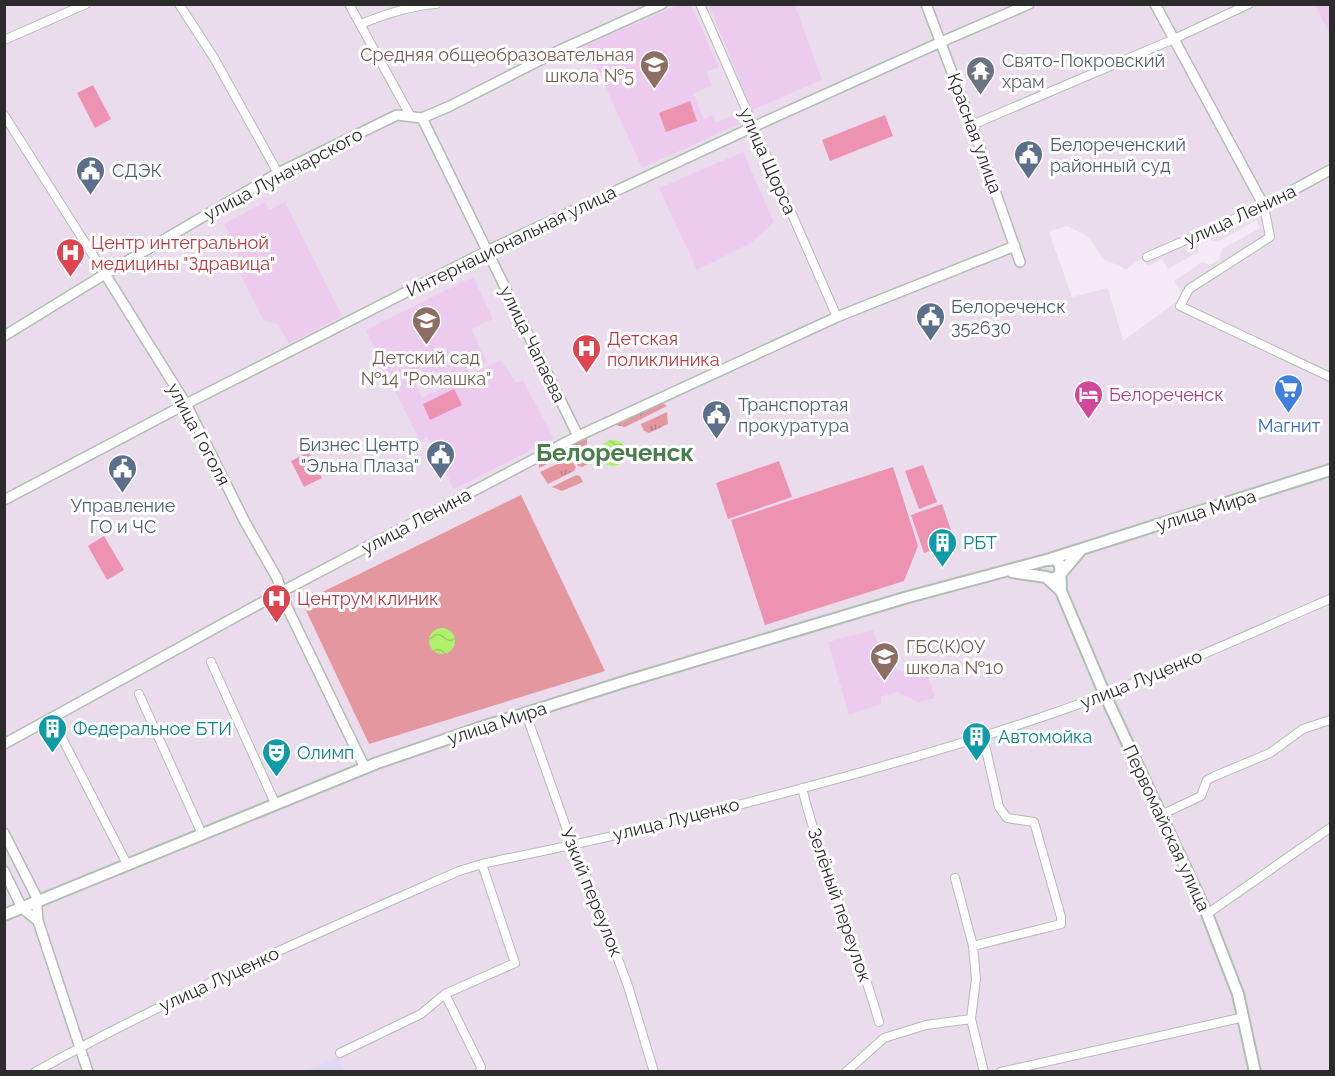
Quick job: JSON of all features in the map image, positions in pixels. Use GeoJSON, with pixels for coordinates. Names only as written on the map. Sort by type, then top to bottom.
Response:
{"type":"FeatureCollection","features":[{"type":"Feature","properties":{"kind":"main road","name":"улица Мира"},"geometry":{"type":"LineString","coordinates":[[4,915],[365,768],[627,681],[1050,559],[1330,470]]}},
{"type":"Feature","properties":{"kind":"main road"},"geometry":{"type":"LineString","coordinates":[[1062,571],[1060,564],[1054,559],[1050,559],[1042,569],[1046,577],[1056,578],[1082,549]]}},
{"type":"Feature","properties":{"kind":"main road","name":"улица Мира"},"geometry":{"type":"LineString","coordinates":[[1002,571],[1046,577]]}},
{"type":"Feature","properties":{"kind":"main road","name":"Первомайская улица"},"geometry":{"type":"LineString","coordinates":[[1061,591],[1062,571]]}},
{"type":"Feature","properties":{"kind":"main road","name":"Первомайская улица"},"geometry":{"type":"LineString","coordinates":[[1046,577],[1061,591],[1105,695],[1207,914],[1238,994],[1255,1071]]}},
{"type":"Feature","properties":{"kind":"street"},"geometry":{"type":"LineString","coordinates":[[4,40],[86,4]]}},
{"type":"Feature","properties":{"kind":"street"},"geometry":{"type":"LineString","coordinates":[[179,4],[214,58],[278,173]]}},
{"type":"Feature","properties":{"kind":"street"},"geometry":{"type":"LineString","coordinates":[[349,4],[411,117],[422,118],[560,50],[662,4]]}},
{"type":"Feature","properties":{"kind":"street"},"geometry":{"type":"LineString","coordinates":[[361,24],[393,11],[436,4]]}},
{"type":"Feature","properties":{"kind":"street","name":"улица Щорса"},"geometry":{"type":"LineString","coordinates":[[700,4],[837,318]]}},
{"type":"Feature","properties":{"kind":"street","name":"Красная улица"},"geometry":{"type":"LineString","coordinates":[[926,4],[1020,262]]}},
{"type":"Feature","properties":{"kind":"street","name":"Интернациональная улица"},"geometry":{"type":"LineString","coordinates":[[4,500],[186,404],[487,251],[753,127],[1029,4]]}},
{"type":"Feature","properties":{"kind":"street"},"geometry":{"type":"LineString","coordinates":[[1155,4],[1264,206],[1270,237],[1189,289],[1180,306],[1330,377]]}},
{"type":"Feature","properties":{"kind":"street"},"geometry":{"type":"LineString","coordinates":[[972,125],[1174,39],[1249,4]]}},
{"type":"Feature","properties":{"kind":"street","name":"улица Луначарского"},"geometry":{"type":"LineString","coordinates":[[4,336],[278,173],[397,115],[411,117]]}},
{"type":"Feature","properties":{"kind":"street","name":"улица Гоголя"},"geometry":{"type":"LineString","coordinates":[[4,116],[186,404],[245,522],[277,578],[281,592],[365,768]]}},
{"type":"Feature","properties":{"kind":"street","name":"улица Чапаева"},"geometry":{"type":"LineString","coordinates":[[422,118],[578,436]]}},
{"type":"Feature","properties":{"kind":"street","name":"улица Ленина"},"geometry":{"type":"LineString","coordinates":[[1148,257],[1264,206],[1330,170]]}},
{"type":"Feature","properties":{"kind":"street","name":"улица Ленина"},"geometry":{"type":"LineString","coordinates":[[4,744],[281,592],[578,436],[837,318],[1016,249]]}},
{"type":"Feature","properties":{"kind":"street","name":"улица Луценко"},"geometry":{"type":"LineString","coordinates":[[35,1071],[152,1010],[459,872],[482,864],[644,829],[802,788],[983,736],[1105,695],[1330,599]]}},
{"type":"Feature","properties":{"kind":"street"},"geometry":{"type":"LineString","coordinates":[[211,662],[275,803]]}},
{"type":"Feature","properties":{"kind":"street"},"geometry":{"type":"LineString","coordinates":[[139,694],[202,834]]}},
{"type":"Feature","properties":{"kind":"street","name":"Узкий переулок"},"geometry":{"type":"LineString","coordinates":[[526,714],[572,844],[617,956],[654,1071]]}},
{"type":"Feature","properties":{"kind":"street"},"geometry":{"type":"LineString","coordinates":[[1161,814],[1201,796],[1207,780],[1270,753],[1303,729],[1330,720]]}},
{"type":"Feature","properties":{"kind":"street"},"geometry":{"type":"LineString","coordinates":[[973,946],[1061,924],[1034,822],[1007,818],[999,807],[983,736]]}},
{"type":"Feature","properties":{"kind":"street"},"geometry":{"type":"LineString","coordinates":[[62,738],[127,864]]}},
{"type":"Feature","properties":{"kind":"street","name":"Зелёный переулок"},"geometry":{"type":"LineString","coordinates":[[802,788],[817,840],[879,1022]]}},
{"type":"Feature","properties":{"kind":"street"},"geometry":{"type":"LineString","coordinates":[[1207,914],[1330,828]]}},
{"type":"Feature","properties":{"kind":"street"},"geometry":{"type":"LineString","coordinates":[[4,833],[37,902],[38,921],[88,1071]]}},
{"type":"Feature","properties":{"kind":"street"},"geometry":{"type":"LineString","coordinates":[[340,1053],[421,1014],[445,994],[515,963],[482,864]]}},
{"type":"Feature","properties":{"kind":"street"},"geometry":{"type":"LineString","coordinates":[[4,871],[22,908],[38,921]]}},
{"type":"Feature","properties":{"kind":"street"},"geometry":{"type":"LineString","coordinates":[[955,878],[973,946],[975,979],[971,1019],[984,1071]]}},
{"type":"Feature","properties":{"kind":"street"},"geometry":{"type":"LineString","coordinates":[[445,994],[481,1067],[480,1071]]}},
{"type":"Feature","properties":{"kind":"street"},"geometry":{"type":"LineString","coordinates":[[1001,1071],[1244,1017]]}},
{"type":"Feature","properties":{"kind":"street"},"geometry":{"type":"LineString","coordinates":[[846,1071],[883,1036],[926,1025],[971,1019]]}},
{"type":"Feature","properties":{"kind":"shaded area","name":"Средняя общеобразовательная школа №5"},"geometry":{"type":"Polygon","coordinates":[[[678,5],[691,5],[719,67],[707,72],[711,86],[693,94],[704,119],[713,115],[716,123],[735,114],[739,124],[642,168],[587,45],[678,5]]]}},
{"type":"Feature","properties":{"kind":"shaded area"},"geometry":{"type":"Polygon","coordinates":[[[709,5],[795,5],[822,80],[752,110],[709,5]]]}},
{"type":"Feature","properties":{"kind":"shaded area"},"geometry":{"type":"Polygon","coordinates":[[[1315,5],[1330,5],[1330,34],[1315,5]]]}},
{"type":"Feature","properties":{"kind":"shaded area"},"geometry":{"type":"Polygon","coordinates":[[[93,85],[111,119],[95,128],[77,93],[93,85]]]}},
{"type":"Feature","properties":{"kind":"shaded area"},"geometry":{"type":"Polygon","coordinates":[[[690,101],[697,121],[666,132],[659,113],[690,101]]]}},
{"type":"Feature","properties":{"kind":"shaded area"},"geometry":{"type":"Polygon","coordinates":[[[885,115],[893,136],[830,161],[822,140],[885,115]]]}},
{"type":"Feature","properties":{"kind":"shaded area"},"geometry":{"type":"Polygon","coordinates":[[[743,152],[774,222],[751,243],[697,270],[659,188],[743,152]]]}},
{"type":"Feature","properties":{"kind":"shaded area"},"geometry":{"type":"Polygon","coordinates":[[[265,202],[269,210],[285,202],[342,316],[289,344],[278,324],[264,321],[236,266],[238,254],[224,224],[265,202]]]}},
{"type":"Feature","properties":{"kind":"shaded area"},"geometry":{"type":"Polygon","coordinates":[[[1256,220],[1260,228],[1222,249],[1219,260],[1210,265],[1202,262],[1174,281],[1181,292],[1179,300],[1123,341],[1108,288],[1072,297],[1049,232],[1067,226],[1089,237],[1103,259],[1126,269],[1141,259],[1148,266],[1162,259],[1168,269],[1198,252],[1199,245],[1208,240],[1218,242],[1256,220]]]}},
{"type":"Feature","properties":{"kind":"shaded area","name":"Детский сад №14 \"Ромашка\""},"geometry":{"type":"Polygon","coordinates":[[[473,277],[493,319],[471,329],[487,362],[431,389],[421,368],[387,384],[377,363],[381,361],[366,330],[473,277]]]}},
{"type":"Feature","properties":{"kind":"shaded area"},"geometry":{"type":"Polygon","coordinates":[[[501,360],[516,383],[523,380],[554,439],[454,489],[427,437],[420,441],[392,385],[411,375],[422,398],[501,360]]]}},
{"type":"Feature","properties":{"kind":"shaded area"},"geometry":{"type":"Polygon","coordinates":[[[454,389],[462,405],[430,420],[423,404],[454,389]]]}},
{"type":"Feature","properties":{"kind":"shaded area"},"geometry":{"type":"Polygon","coordinates":[[[309,452],[322,478],[304,487],[291,461],[309,452]]]}},
{"type":"Feature","properties":{"kind":"shaded area"},"geometry":{"type":"Polygon","coordinates":[[[779,461],[792,497],[728,519],[716,483],[779,461]]]}},
{"type":"Feature","properties":{"kind":"shaded area"},"geometry":{"type":"Polygon","coordinates":[[[923,465],[937,502],[919,509],[905,471],[923,465]]]}},
{"type":"Feature","properties":{"kind":"shaded area"},"geometry":{"type":"Polygon","coordinates":[[[893,467],[918,546],[904,581],[765,625],[731,520],[893,467]]]}},
{"type":"Feature","properties":{"kind":"shaded area"},"geometry":{"type":"Polygon","coordinates":[[[942,504],[955,542],[924,553],[911,515],[942,504]]]}},
{"type":"Feature","properties":{"kind":"shaded area"},"geometry":{"type":"Polygon","coordinates":[[[104,536],[124,570],[107,580],[88,546],[104,536]]]}},
{"type":"Feature","properties":{"kind":"shaded area","name":"ГБС(К)ОУ школа №10"},"geometry":{"type":"Polygon","coordinates":[[[873,630],[883,664],[903,671],[925,666],[935,698],[918,702],[897,692],[881,697],[881,704],[849,715],[828,642],[873,630]]]}},
{"type":"Feature","properties":{"kind":"shaded area"},"geometry":{"type":"Polygon","coordinates":[[[339,1058],[344,1071],[303,1071],[339,1058]]]}},
{"type":"Feature","properties":{"kind":"green space"},"geometry":{"type":"Polygon","coordinates":[[[660,402],[667,406],[625,427],[616,425],[626,417],[660,402]]]}},
{"type":"Feature","properties":{"kind":"green space"},"geometry":{"type":"Polygon","coordinates":[[[667,412],[668,424],[649,433],[644,431],[641,424],[667,412]]]}},
{"type":"Feature","properties":{"kind":"green space"},"geometry":{"type":"Polygon","coordinates":[[[587,439],[587,445],[539,468],[539,461],[570,444],[587,439]]]}},
{"type":"Feature","properties":{"kind":"green space"},"geometry":{"type":"Polygon","coordinates":[[[588,449],[593,450],[594,461],[582,467],[578,466],[574,455],[588,449]]]}},
{"type":"Feature","properties":{"kind":"green space"},"geometry":{"type":"Polygon","coordinates":[[[570,458],[576,467],[574,471],[548,484],[540,472],[570,458]]]}},
{"type":"Feature","properties":{"kind":"green space"},"geometry":{"type":"Polygon","coordinates":[[[576,475],[580,476],[583,482],[562,491],[552,487],[576,475]]]}},
{"type":"Feature","properties":{"kind":"green space"},"geometry":{"type":"Polygon","coordinates":[[[521,495],[605,671],[369,744],[302,602],[521,495]]]}},
{"type":"Feature","properties":{"kind":"water"},"geometry":{"type":"Polygon","coordinates":[[[613,440],[622,444],[626,453],[622,462],[613,466],[604,462],[600,453],[604,444],[613,440]]]}},
{"type":"Feature","properties":{"kind":"water"},"geometry":{"type":"Polygon","coordinates":[[[442,628],[451,632],[455,641],[451,650],[442,654],[433,650],[429,641],[433,632],[442,628]]]}},
{"type":"Feature","properties":{"kind":"place","name":"Средняя общеобразовательная школа №5"},"geometry":{"type":"Point","coordinates":[655,90]}},
{"type":"Feature","properties":{"kind":"place","name":"Свято-Покровский храм"},"geometry":{"type":"Point","coordinates":[981,96]}},
{"type":"Feature","properties":{"kind":"place","name":"Белореченский районный суд"},"geometry":{"type":"Point","coordinates":[1029,180]}},
{"type":"Feature","properties":{"kind":"place","name":"СДЭК"},"geometry":{"type":"Point","coordinates":[91,196]}},
{"type":"Feature","properties":{"kind":"place","name":"Центр интегральной медицины \"Здравица\""},"geometry":{"type":"Point","coordinates":[70,278]}},
{"type":"Feature","properties":{"kind":"place","name":"Белореченск 352630"},"geometry":{"type":"Point","coordinates":[930,342]}},
{"type":"Feature","properties":{"kind":"place","name":"Детский сад №14 \"Ромашка\""},"geometry":{"type":"Point","coordinates":[426,346]}},
{"type":"Feature","properties":{"kind":"place","name":"Детская поликлиника"},"geometry":{"type":"Point","coordinates":[586,374]}},
{"type":"Feature","properties":{"kind":"place","name":"Магнит"},"geometry":{"type":"Point","coordinates":[1289,414]}},
{"type":"Feature","properties":{"kind":"place","name":"Белореченск"},"geometry":{"type":"Point","coordinates":[1088,420]}},
{"type":"Feature","properties":{"kind":"place","name":"Транспортая прокуратура"},"geometry":{"type":"Point","coordinates":[717,440]}},
{"type":"Feature","properties":{"kind":"place","name":"Бизнес Центр \"Эльна Плаза\""},"geometry":{"type":"Point","coordinates":[440,480]}},
{"type":"Feature","properties":{"kind":"place","name":"Управление ГО и ЧС"},"geometry":{"type":"Point","coordinates":[123,494]}},
{"type":"Feature","properties":{"kind":"place","name":"РБТ"},"geometry":{"type":"Point","coordinates":[942,568]}},
{"type":"Feature","properties":{"kind":"place","name":"Центрум клиник"},"geometry":{"type":"Point","coordinates":[276,624]}},
{"type":"Feature","properties":{"kind":"place","name":"ГБС(К)ОУ школа №10"},"geometry":{"type":"Point","coordinates":[885,682]}},
{"type":"Feature","properties":{"kind":"place","name":"Федеральное БТИ"},"geometry":{"type":"Point","coordinates":[52,754]}},
{"type":"Feature","properties":{"kind":"place","name":"Автомойка"},"geometry":{"type":"Point","coordinates":[977,762]}},
{"type":"Feature","properties":{"kind":"place","name":"Олимп"},"geometry":{"type":"Point","coordinates":[276,778]}},
{"type":"Feature","properties":{"kind":"district","name":"Белореченск"},"geometry":{"type":"Point","coordinates":[615,452]}}]}
